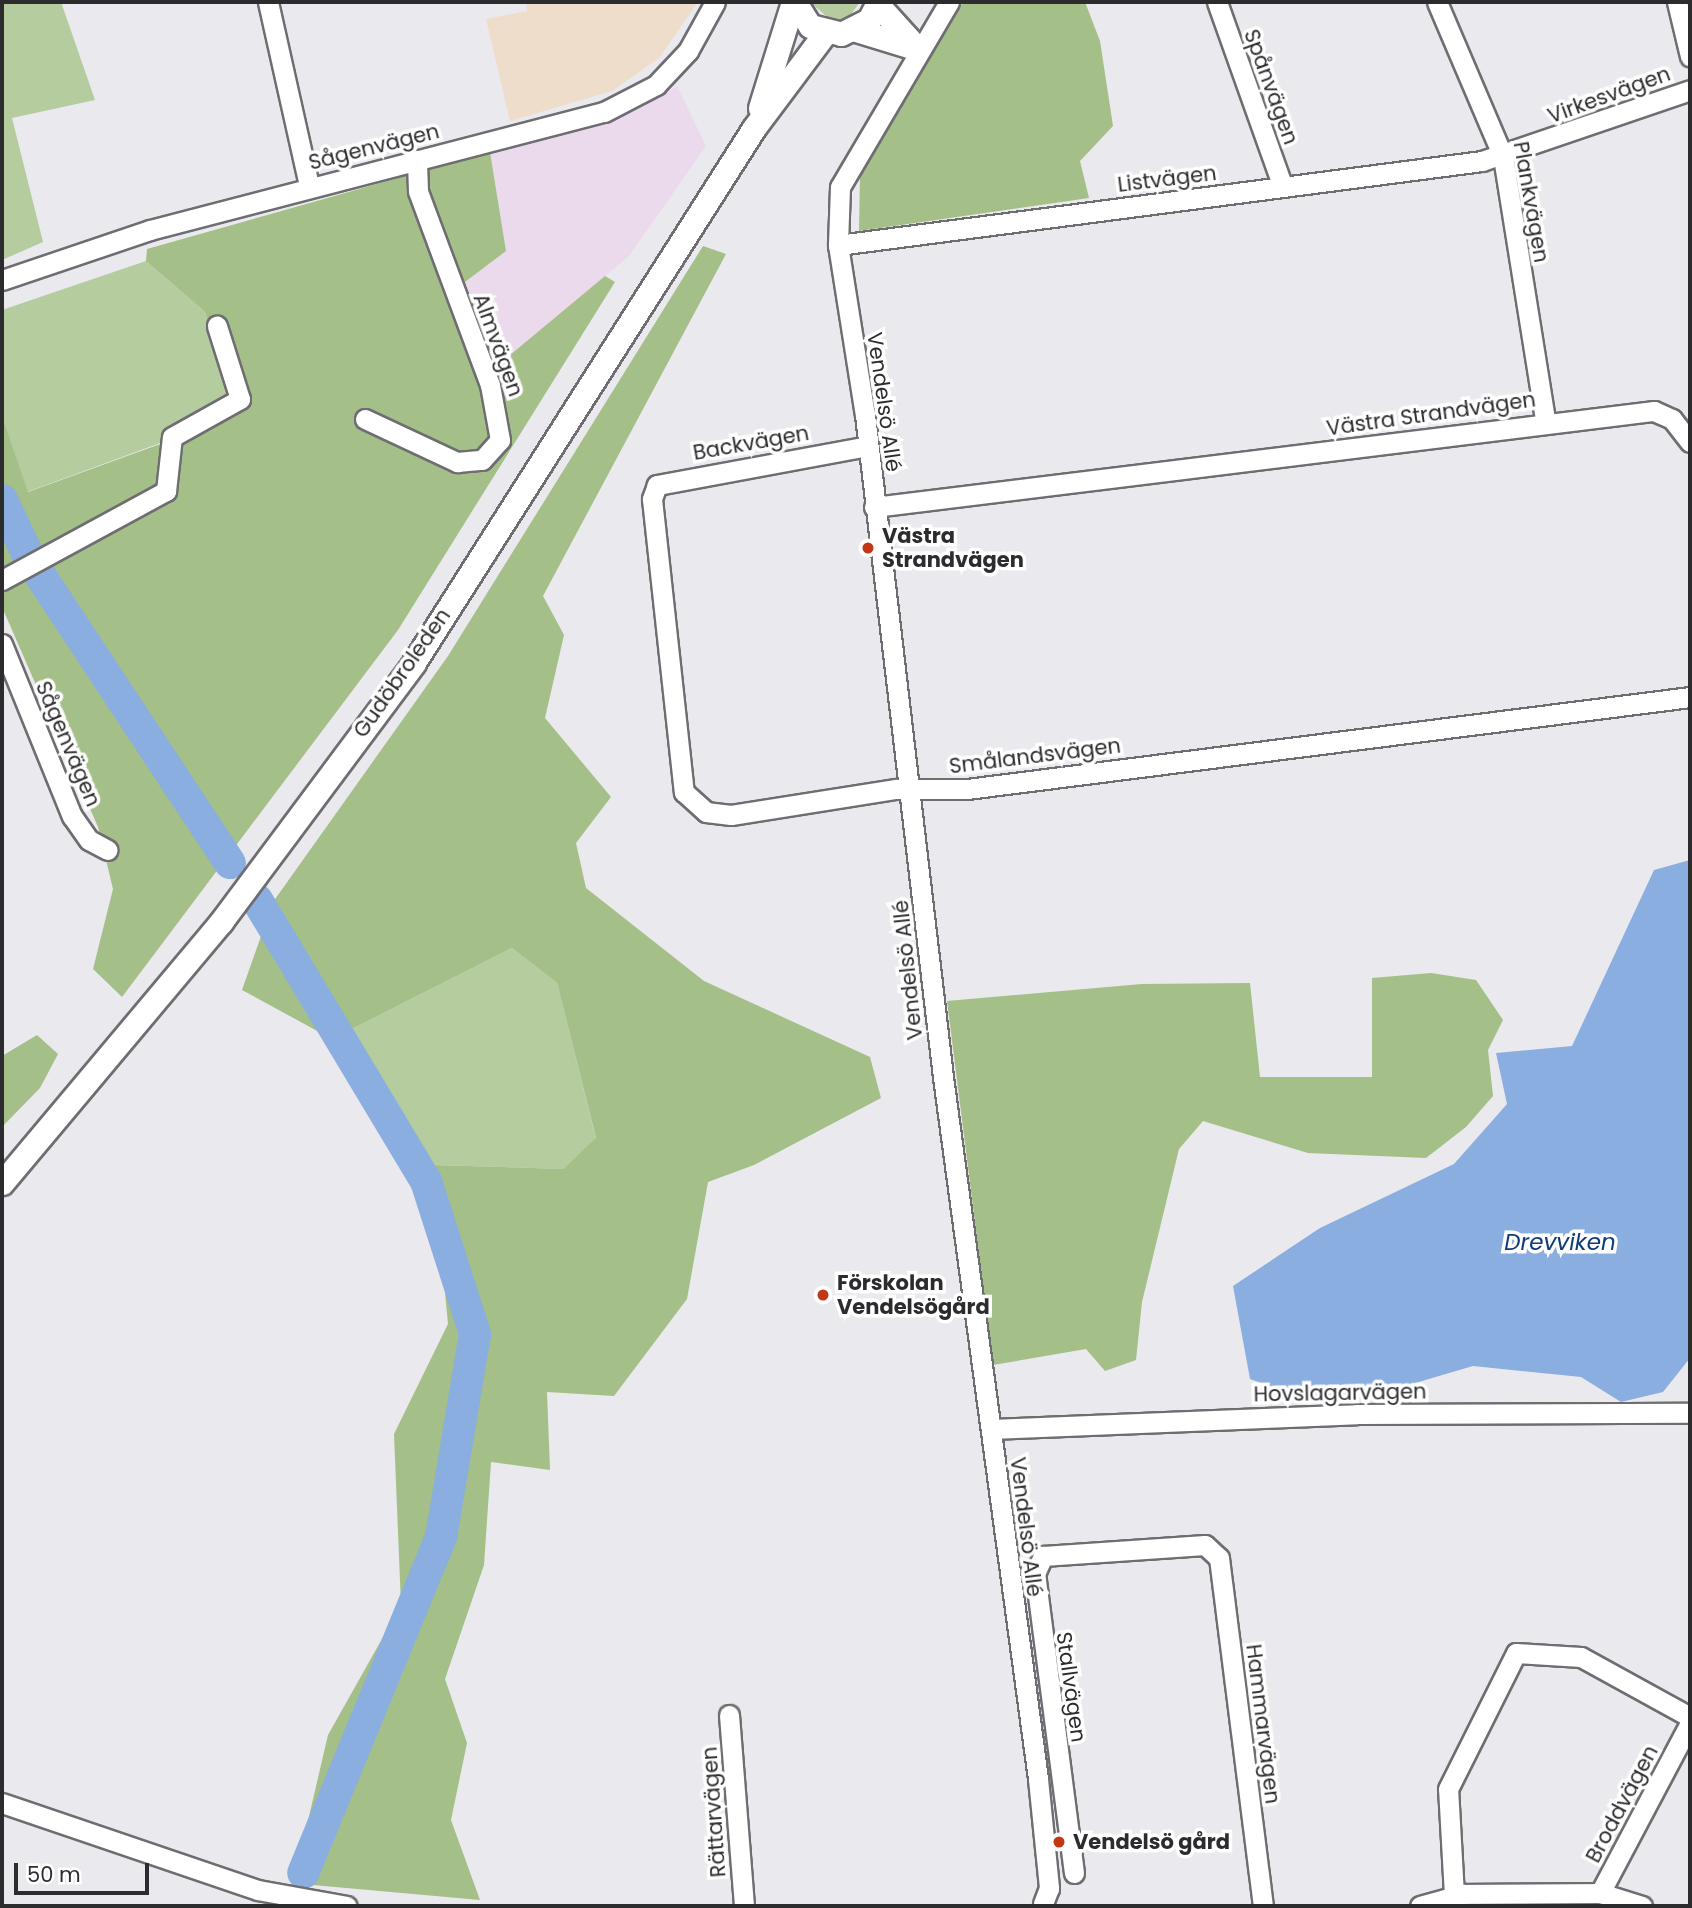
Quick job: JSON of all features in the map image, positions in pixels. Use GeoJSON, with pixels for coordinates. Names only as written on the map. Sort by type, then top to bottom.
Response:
{"type":"FeatureCollection","features":[{"type":"Feature","properties":{"kind":"main road"},"geometry":{"type":"LineString","coordinates":[[794,2],[810,26],[825,33],[856,30],[918,49]]}},
{"type":"Feature","properties":{"kind":"main road","name":"Gudöbroleden"},"geometry":{"type":"LineString","coordinates":[[754,128],[794,2]]}},
{"type":"Feature","properties":{"kind":"main road"},"geometry":{"type":"LineString","coordinates":[[856,30],[878,3],[918,49]]}},
{"type":"Feature","properties":{"kind":"main road","name":"Gudöbroleden"},"geometry":{"type":"LineString","coordinates":[[2,1184],[221,922],[413,664],[754,128],[825,33]]}},
{"type":"Feature","properties":{"kind":"street"},"geometry":{"type":"LineString","coordinates":[[268,2],[309,186]]}},
{"type":"Feature","properties":{"kind":"street","name":"Sågenvägen"},"geometry":{"type":"LineString","coordinates":[[2,280],[49,259],[309,186],[548,130],[615,107],[656,85],[680,60],[715,2]]}},
{"type":"Feature","properties":{"kind":"street","name":"Vendelsö Allé"},"geometry":{"type":"LineString","coordinates":[[949,2],[918,49],[840,187],[838,245],[868,446],[991,1429],[1046,1901]]}},
{"type":"Feature","properties":{"kind":"street","name":"Spånvägen"},"geometry":{"type":"LineString","coordinates":[[1217,2],[1283,187]]}},
{"type":"Feature","properties":{"kind":"street","name":"Plankvägen"},"geometry":{"type":"LineString","coordinates":[[1437,2],[1503,157],[1545,421]]}},
{"type":"Feature","properties":{"kind":"street"},"geometry":{"type":"LineString","coordinates":[[1677,2],[1690,56]]}},
{"type":"Feature","properties":{"kind":"street","name":"Virkesvägen"},"geometry":{"type":"LineString","coordinates":[[1503,157],[1690,90]]}},
{"type":"Feature","properties":{"kind":"street","name":"Listvägen"},"geometry":{"type":"LineString","coordinates":[[838,245],[1503,157]]}},
{"type":"Feature","properties":{"kind":"street","name":"Almvägen"},"geometry":{"type":"LineString","coordinates":[[365,419],[457,462],[482,460],[500,440],[490,385],[418,191],[417,160]]}},
{"type":"Feature","properties":{"kind":"street"},"geometry":{"type":"LineString","coordinates":[[2,580],[166,491],[172,437],[240,399],[217,326]]}},
{"type":"Feature","properties":{"kind":"street","name":"Västra Strandvägen"},"geometry":{"type":"LineString","coordinates":[[874,507],[1545,421],[1654,411],[1672,419],[1690,442]]}},
{"type":"Feature","properties":{"kind":"street","name":"Backvägen"},"geometry":{"type":"LineString","coordinates":[[652,499],[668,480],[868,446]]}},
{"type":"Feature","properties":{"kind":"street","name":"Smålandsvägen"},"geometry":{"type":"LineString","coordinates":[[652,499],[684,792],[706,812],[731,815],[911,790],[967,789],[1690,697]]}},
{"type":"Feature","properties":{"kind":"street","name":"Sågenvägen"},"geometry":{"type":"LineString","coordinates":[[2,644],[72,816],[89,839],[108,850]]}},
{"type":"Feature","properties":{"kind":"street","name":"Hovslagarvägen"},"geometry":{"type":"LineString","coordinates":[[991,1429],[1357,1414],[1690,1413]]}},
{"type":"Feature","properties":{"kind":"street","name":"Stallvägen"},"geometry":{"type":"LineString","coordinates":[[1046,1901],[1073,1866],[1035,1574],[1043,1556],[1216,1549]]}},
{"type":"Feature","properties":{"kind":"street","name":"Hammarvägen"},"geometry":{"type":"LineString","coordinates":[[1216,1549],[1263,1906]]}},
{"type":"Feature","properties":{"kind":"street"},"geometry":{"type":"LineString","coordinates":[[1454,1895],[1448,1788],[1516,1653],[1581,1657],[1690,1717]]}},
{"type":"Feature","properties":{"kind":"street","name":"Rättarvägen"},"geometry":{"type":"LineString","coordinates":[[729,1715],[744,1906]]}},
{"type":"Feature","properties":{"kind":"street","name":"Broddvägen"},"geometry":{"type":"LineString","coordinates":[[1420,1906],[1454,1895],[1601,1893],[1690,1723]]}},
{"type":"Feature","properties":{"kind":"street"},"geometry":{"type":"LineString","coordinates":[[2,1803],[258,1890],[347,1906]]}},
{"type":"Feature","properties":{"kind":"street"},"geometry":{"type":"LineString","coordinates":[[1601,1893],[1642,1906]]}},
{"type":"Feature","properties":{"kind":"shaded area"},"geometry":{"type":"Polygon","coordinates":[[[526,2],[698,2],[659,58],[612,91],[510,121],[486,19],[527,11],[526,2]]]}},
{"type":"Feature","properties":{"kind":"shaded area"},"geometry":{"type":"Polygon","coordinates":[[[677,86],[706,146],[629,256],[492,371],[461,285],[506,251],[490,152],[643,107],[677,86]]]}},
{"type":"Feature","properties":{"kind":"green space"},"geometry":{"type":"Polygon","coordinates":[[[2,2],[61,2],[95,100],[12,118],[43,242],[2,260],[2,2]]]}},
{"type":"Feature","properties":{"kind":"green space"},"geometry":{"type":"Polygon","coordinates":[[[810,2],[860,2],[849,17],[832,21],[810,2]]]}},
{"type":"Feature","properties":{"kind":"green space"},"geometry":{"type":"Polygon","coordinates":[[[963,2],[1085,2],[1100,41],[1113,126],[1080,161],[1089,198],[859,231],[860,173],[963,2]]]}},
{"type":"Feature","properties":{"kind":"green space"},"geometry":{"type":"Polygon","coordinates":[[[490,152],[506,251],[461,285],[492,370],[605,276],[615,282],[398,630],[122,997],[93,969],[113,889],[98,827],[2,607],[2,416],[28,492],[163,443],[182,418],[219,404],[231,390],[205,312],[146,261],[147,249],[490,152]]]}},
{"type":"Feature","properties":{"kind":"green space"},"geometry":{"type":"Polygon","coordinates":[[[703,246],[726,254],[543,596],[564,635],[545,718],[611,797],[576,843],[586,888],[704,981],[870,1057],[881,1098],[754,1165],[708,1182],[687,1299],[614,1396],[547,1392],[550,1470],[491,1462],[484,1565],[445,1679],[467,1743],[451,1820],[480,1900],[313,1885],[303,1842],[328,1735],[401,1605],[394,1434],[448,1324],[433,1165],[563,1169],[596,1138],[557,983],[512,948],[332,1039],[242,990],[273,902],[448,656],[703,246]]]}},
{"type":"Feature","properties":{"kind":"green space"},"geometry":{"type":"Polygon","coordinates":[[[146,261],[205,312],[231,391],[163,442],[27,492],[2,416],[2,310],[146,261]]]}},
{"type":"Feature","properties":{"kind":"green space"},"geometry":{"type":"Polygon","coordinates":[[[512,948],[557,983],[596,1139],[563,1169],[433,1165],[332,1039],[512,948]]]}},
{"type":"Feature","properties":{"kind":"green space"},"geometry":{"type":"Polygon","coordinates":[[[1431,973],[1476,980],[1503,1020],[1488,1050],[1493,1096],[1466,1127],[1426,1158],[1308,1153],[1203,1121],[1179,1149],[1142,1302],[1136,1360],[1105,1371],[1086,1349],[993,1365],[947,1001],[1142,984],[1250,983],[1260,1077],[1372,1077],[1372,978],[1431,973]]]}},
{"type":"Feature","properties":{"kind":"green space"},"geometry":{"type":"Polygon","coordinates":[[[37,1035],[58,1054],[40,1088],[2,1127],[2,1056],[37,1035]]]}},
{"type":"Feature","properties":{"kind":"water","name":"Drevviken"},"geometry":{"type":"Polygon","coordinates":[[[1690,860],[1690,1358],[1663,1392],[1621,1402],[1581,1377],[1473,1366],[1388,1391],[1309,1400],[1250,1379],[1233,1286],[1320,1228],[1454,1164],[1507,1104],[1496,1053],[1572,1046],[1654,870],[1690,860]]]}},
{"type":"Feature","properties":{"kind":"waterway"},"geometry":{"type":"LineString","coordinates":[[2,500],[27,553]]}},
{"type":"Feature","properties":{"kind":"waterway"},"geometry":{"type":"LineString","coordinates":[[40,575],[230,863]]}},
{"type":"Feature","properties":{"kind":"waterway"},"geometry":{"type":"LineString","coordinates":[[257,900],[426,1181],[475,1334],[441,1537],[303,1873]]}},
{"type":"Feature","properties":{"kind":"place","name":"Västra Strandvägen"},"geometry":{"type":"Point","coordinates":[868,548]}},
{"type":"Feature","properties":{"kind":"place","name":"Förskolan Vendelsögård"},"geometry":{"type":"Point","coordinates":[823,1295]}},
{"type":"Feature","properties":{"kind":"place","name":"Vendelsö gård"},"geometry":{"type":"Point","coordinates":[1059,1842]}}]}
